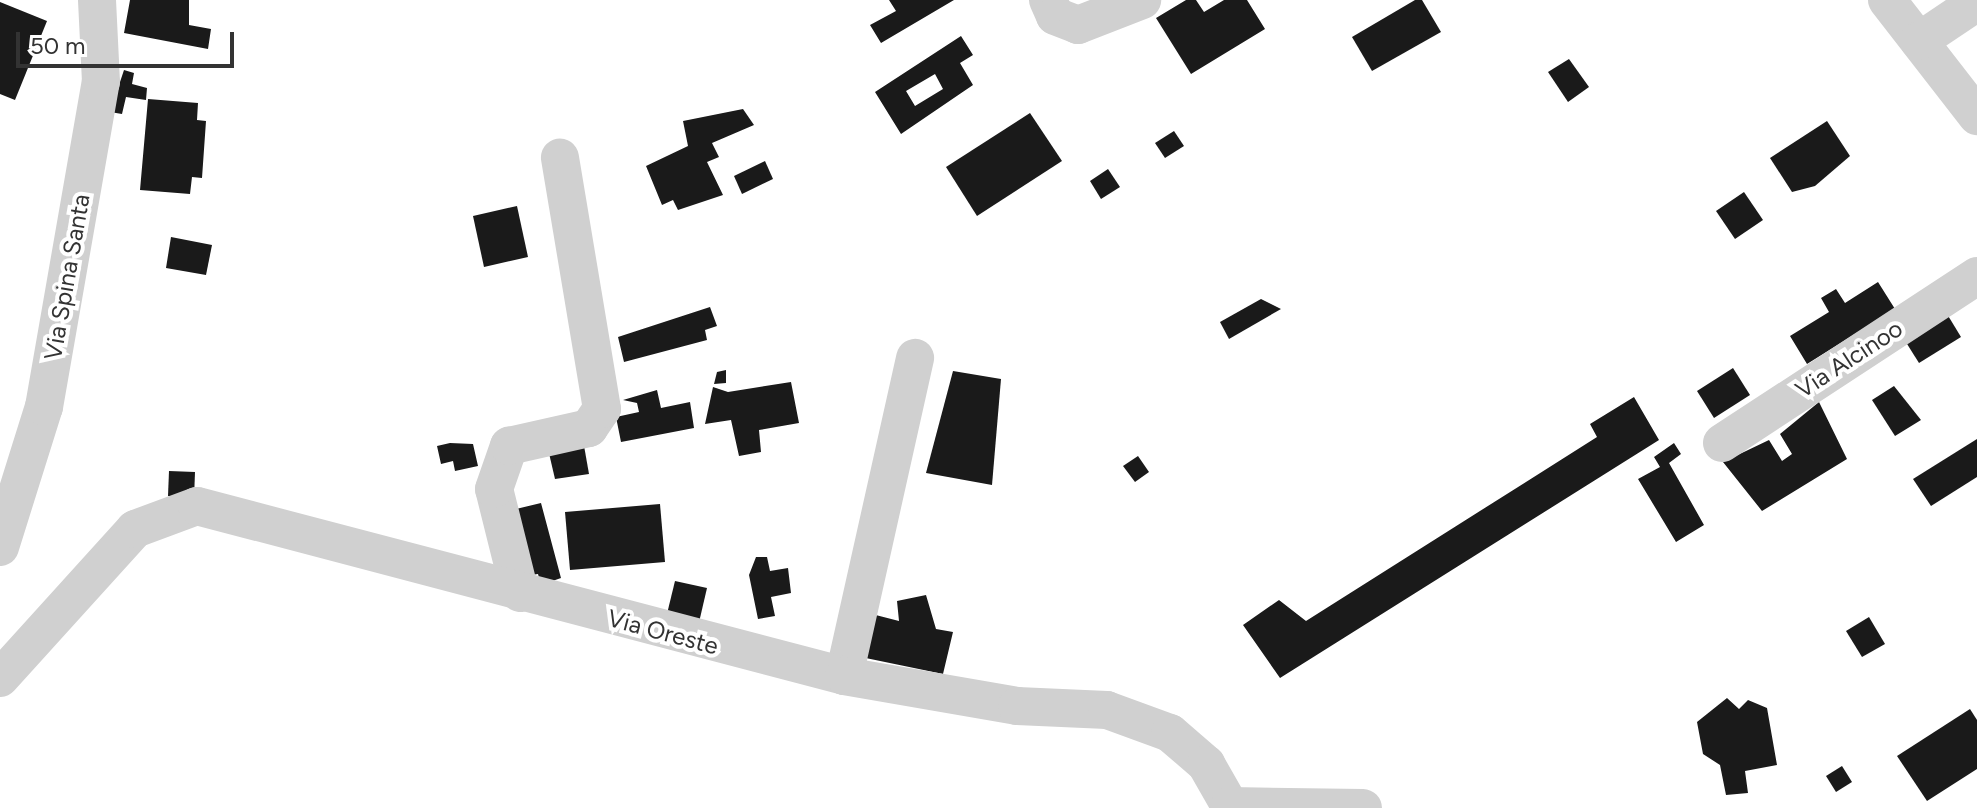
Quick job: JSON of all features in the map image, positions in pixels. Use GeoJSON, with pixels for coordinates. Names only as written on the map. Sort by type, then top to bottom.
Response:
{"type":"FeatureCollection","features":[{"type":"Feature","properties":{"kind":"street","name":"Via Spina Santa"},"geometry":{"type":"LineString","coordinates":[[0,547],[47,391],[101,82],[97,0]]}},
{"type":"Feature","properties":{"kind":"street"},"geometry":{"type":"LineString","coordinates":[[1048,0],[1055,16],[1078,25],[1142,0]]}},
{"type":"Feature","properties":{"kind":"street"},"geometry":{"type":"LineString","coordinates":[[1887,0],[1977,116]]}},
{"type":"Feature","properties":{"kind":"street"},"geometry":{"type":"LineString","coordinates":[[1919,41],[1977,2]]}},
{"type":"Feature","properties":{"kind":"street"},"geometry":{"type":"LineString","coordinates":[[520,593],[494,489],[509,446],[589,428],[602,409],[560,157]]}},
{"type":"Feature","properties":{"kind":"street","name":"Via Alcinoo"},"geometry":{"type":"LineString","coordinates":[[1722,443],[1977,276]]}},
{"type":"Feature","properties":{"kind":"street"},"geometry":{"type":"LineString","coordinates":[[844,676],[915,358]]}},
{"type":"Feature","properties":{"kind":"street","name":"Via Oreste"},"geometry":{"type":"LineString","coordinates":[[0,678],[135,529],[197,506],[844,676],[1017,706],[1107,710],[1170,733],[1206,764],[1230,806],[1363,808]]}},
{"type":"Feature","properties":{"kind":"building"},"geometry":{"type":"Polygon","coordinates":[[[130,0],[189,0],[189,25],[211,29],[208,49],[124,33],[130,0]]]}},
{"type":"Feature","properties":{"kind":"building"},"geometry":{"type":"Polygon","coordinates":[[[889,0],[954,0],[881,43],[870,25],[896,11],[889,0]]]}},
{"type":"Feature","properties":{"kind":"building"},"geometry":{"type":"Polygon","coordinates":[[[1186,0],[1196,0],[1204,12],[1224,0],[1247,0],[1265,29],[1191,74],[1156,18],[1186,0]]]}},
{"type":"Feature","properties":{"kind":"building"},"geometry":{"type":"Polygon","coordinates":[[[1415,0],[1422,0],[1441,32],[1372,71],[1352,37],[1415,0]]]}},
{"type":"Feature","properties":{"kind":"building"},"geometry":{"type":"Polygon","coordinates":[[[0,2],[47,21],[15,100],[0,94],[0,2]]]}},
{"type":"Feature","properties":{"kind":"building"},"geometry":{"type":"Polygon","coordinates":[[[961,36],[973,55],[960,63],[973,85],[901,134],[875,92],[961,36]],[[935,74],[906,91],[915,106],[943,89],[935,74]]]}},
{"type":"Feature","properties":{"kind":"building"},"geometry":{"type":"Polygon","coordinates":[[[1569,59],[1589,87],[1568,102],[1548,72],[1569,59]]]}},
{"type":"Feature","properties":{"kind":"building"},"geometry":{"type":"Polygon","coordinates":[[[124,70],[134,73],[132,84],[147,88],[146,100],[126,97],[122,114],[110,112],[124,70]]]}},
{"type":"Feature","properties":{"kind":"building"},"geometry":{"type":"Polygon","coordinates":[[[148,99],[198,103],[197,120],[206,121],[202,178],[192,177],[190,194],[140,190],[148,99]]]}},
{"type":"Feature","properties":{"kind":"building"},"geometry":{"type":"Polygon","coordinates":[[[743,109],[754,125],[712,143],[719,157],[707,162],[723,195],[678,210],[673,200],[662,205],[646,166],[688,146],[683,121],[743,109]]]}},
{"type":"Feature","properties":{"kind":"building"},"geometry":{"type":"Polygon","coordinates":[[[1030,113],[1062,161],[977,216],[946,167],[1030,113]]]}},
{"type":"Feature","properties":{"kind":"building"},"geometry":{"type":"Polygon","coordinates":[[[1827,121],[1850,156],[1815,186],[1792,192],[1770,158],[1827,121]]]}},
{"type":"Feature","properties":{"kind":"building"},"geometry":{"type":"Polygon","coordinates":[[[1174,131],[1184,146],[1165,158],[1155,143],[1174,131]]]}},
{"type":"Feature","properties":{"kind":"building"},"geometry":{"type":"Polygon","coordinates":[[[765,161],[773,179],[742,194],[734,176],[765,161]]]}},
{"type":"Feature","properties":{"kind":"building"},"geometry":{"type":"Polygon","coordinates":[[[1108,169],[1120,187],[1101,199],[1090,181],[1108,169]]]}},
{"type":"Feature","properties":{"kind":"building"},"geometry":{"type":"Polygon","coordinates":[[[1744,192],[1763,220],[1735,239],[1716,211],[1744,192]]]}},
{"type":"Feature","properties":{"kind":"building"},"geometry":{"type":"Polygon","coordinates":[[[517,206],[528,257],[484,267],[473,216],[517,206]]]}},
{"type":"Feature","properties":{"kind":"building"},"geometry":{"type":"Polygon","coordinates":[[[171,237],[212,245],[206,275],[166,268],[171,237]]]}},
{"type":"Feature","properties":{"kind":"building"},"geometry":{"type":"Polygon","coordinates":[[[1878,282],[1895,309],[1807,364],[1790,336],[1829,312],[1821,298],[1836,289],[1845,303],[1878,282]]]}},
{"type":"Feature","properties":{"kind":"building"},"geometry":{"type":"Polygon","coordinates":[[[1261,299],[1281,309],[1229,339],[1220,322],[1261,299]]]}},
{"type":"Feature","properties":{"kind":"building"},"geometry":{"type":"Polygon","coordinates":[[[710,307],[717,326],[705,330],[707,340],[624,362],[618,337],[710,307]]]}},
{"type":"Feature","properties":{"kind":"building"},"geometry":{"type":"Polygon","coordinates":[[[1944,309],[1961,337],[1919,363],[1902,336],[1944,309]]]}},
{"type":"Feature","properties":{"kind":"building"},"geometry":{"type":"Polygon","coordinates":[[[1733,368],[1750,395],[1714,418],[1697,391],[1733,368]]]}},
{"type":"Feature","properties":{"kind":"building"},"geometry":{"type":"Polygon","coordinates":[[[726,370],[726,383],[714,384],[717,372],[726,370]]]}},
{"type":"Feature","properties":{"kind":"building"},"geometry":{"type":"Polygon","coordinates":[[[953,371],[1001,379],[992,485],[926,473],[953,371]]]}},
{"type":"Feature","properties":{"kind":"building"},"geometry":{"type":"Polygon","coordinates":[[[791,382],[799,423],[759,430],[761,452],[739,456],[731,420],[705,424],[713,387],[728,392],[791,382]]]}},
{"type":"Feature","properties":{"kind":"building"},"geometry":{"type":"Polygon","coordinates":[[[1894,386],[1921,420],[1895,436],[1872,400],[1894,386]]]}},
{"type":"Feature","properties":{"kind":"building"},"geometry":{"type":"Polygon","coordinates":[[[657,390],[661,408],[690,402],[694,428],[621,442],[616,417],[639,412],[637,403],[623,400],[657,390]]]}},
{"type":"Feature","properties":{"kind":"building"},"geometry":{"type":"Polygon","coordinates":[[[1634,397],[1659,440],[1280,678],[1243,625],[1279,600],[1306,621],[1597,437],[1590,424],[1634,397]]]}},
{"type":"Feature","properties":{"kind":"building"},"geometry":{"type":"Polygon","coordinates":[[[1819,402],[1847,459],[1762,511],[1723,462],[1769,440],[1782,461],[1792,454],[1780,434],[1819,402]]]}},
{"type":"Feature","properties":{"kind":"building"},"geometry":{"type":"Polygon","coordinates":[[[1977,439],[1977,477],[1931,506],[1913,479],[1977,439]]]}},
{"type":"Feature","properties":{"kind":"building"},"geometry":{"type":"Polygon","coordinates":[[[583,440],[589,474],[555,479],[548,449],[583,440]]]}},
{"type":"Feature","properties":{"kind":"building"},"geometry":{"type":"Polygon","coordinates":[[[1674,443],[1681,454],[1669,463],[1704,525],[1676,542],[1638,479],[1660,467],[1654,457],[1674,443]]]}},
{"type":"Feature","properties":{"kind":"building"},"geometry":{"type":"Polygon","coordinates":[[[473,444],[478,466],[455,471],[453,461],[441,464],[437,446],[473,444]]]}},
{"type":"Feature","properties":{"kind":"building"},"geometry":{"type":"Polygon","coordinates":[[[1138,456],[1149,472],[1135,482],[1123,466],[1138,456]]]}},
{"type":"Feature","properties":{"kind":"building"},"geometry":{"type":"Polygon","coordinates":[[[169,471],[195,472],[194,499],[168,496],[169,471]]]}},
{"type":"Feature","properties":{"kind":"building"},"geometry":{"type":"Polygon","coordinates":[[[541,503],[561,578],[541,585],[538,574],[531,575],[516,509],[541,503]]]}},
{"type":"Feature","properties":{"kind":"building"},"geometry":{"type":"Polygon","coordinates":[[[660,504],[665,562],[570,570],[565,512],[660,504]]]}},
{"type":"Feature","properties":{"kind":"building"},"geometry":{"type":"Polygon","coordinates":[[[756,557],[767,557],[770,571],[788,568],[791,593],[771,597],[775,616],[758,619],[749,575],[756,557]]]}},
{"type":"Feature","properties":{"kind":"building"},"geometry":{"type":"Polygon","coordinates":[[[675,581],[707,588],[697,631],[665,622],[675,581]]]}},
{"type":"Feature","properties":{"kind":"building"},"geometry":{"type":"Polygon","coordinates":[[[926,595],[936,629],[953,632],[943,674],[856,656],[864,612],[899,621],[897,601],[926,595]]]}},
{"type":"Feature","properties":{"kind":"building"},"geometry":{"type":"Polygon","coordinates":[[[1869,617],[1885,644],[1862,657],[1846,631],[1869,617]]]}},
{"type":"Feature","properties":{"kind":"building"},"geometry":{"type":"Polygon","coordinates":[[[1727,698],[1739,709],[1748,700],[1767,708],[1777,765],[1745,771],[1748,793],[1726,795],[1720,765],[1703,754],[1697,722],[1727,698]]]}},
{"type":"Feature","properties":{"kind":"building"},"geometry":{"type":"Polygon","coordinates":[[[1970,709],[1977,720],[1977,769],[1927,801],[1897,756],[1970,709]]]}},
{"type":"Feature","properties":{"kind":"building"},"geometry":{"type":"Polygon","coordinates":[[[1842,766],[1852,782],[1836,792],[1826,776],[1842,766]]]}}]}
